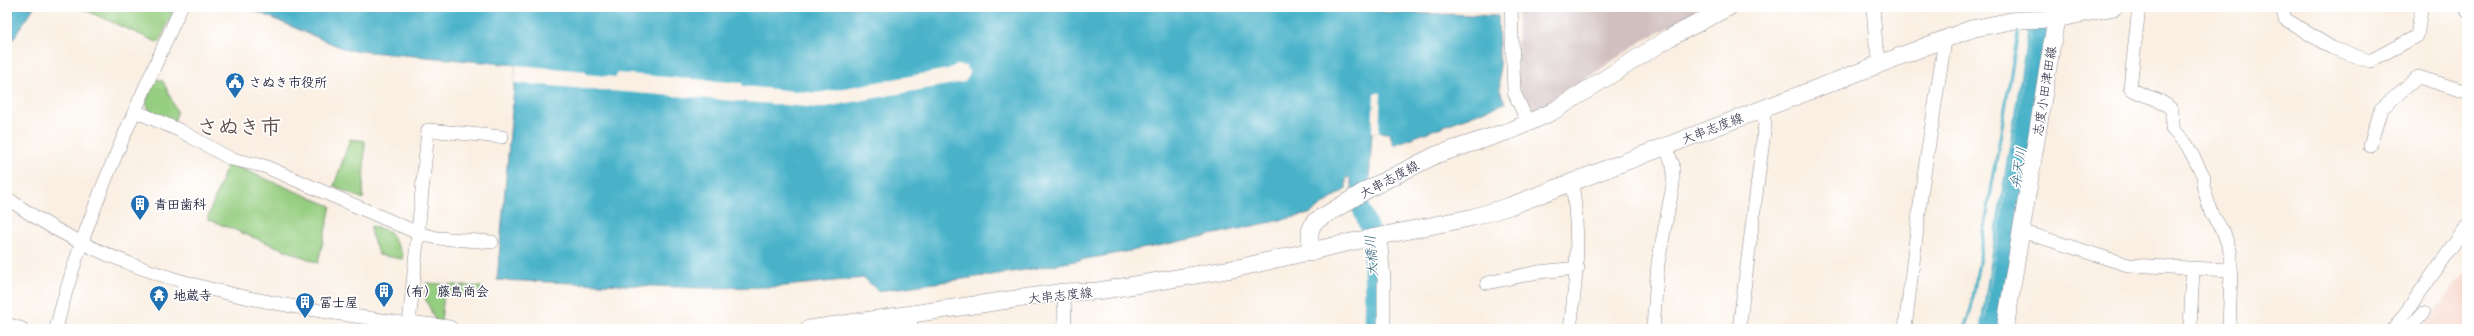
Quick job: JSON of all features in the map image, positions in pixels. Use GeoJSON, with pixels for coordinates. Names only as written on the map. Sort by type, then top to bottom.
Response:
{"type":"FeatureCollection","features":[{"type":"Feature","properties":{"kind":"main road","name":"大串志度線"},"geometry":{"type":"LineString","coordinates":[[1310,252],[1310,231],[1314,222],[1370,188],[1436,155],[1528,123],[1552,112],[1669,38],[1729,7]]}},
{"type":"Feature","properties":{"kind":"main road","name":"大串志度線"},"geometry":{"type":"LineString","coordinates":[[809,329],[910,322],[1064,292],[1098,291],[1230,270],[1374,238],[1474,218],[1990,24],[2056,13],[2114,7]]}},
{"type":"Feature","properties":{"kind":"main road","name":"志度小田津田線"},"geometry":{"type":"LineString","coordinates":[[2005,329],[2056,13]]}},
{"type":"Feature","properties":{"kind":"main road"},"geometry":{"type":"LineString","coordinates":[[409,326],[449,329]]}},
{"type":"Feature","properties":{"kind":"street"},"geometry":{"type":"LineString","coordinates":[[56,329],[83,243],[105,180],[181,7]]}},
{"type":"Feature","properties":{"kind":"street"},"geometry":{"type":"LineString","coordinates":[[1511,7],[1514,92],[1528,123]]}},
{"type":"Feature","properties":{"kind":"street"},"geometry":{"type":"LineString","coordinates":[[1874,7],[1876,45],[1881,64]]}},
{"type":"Feature","properties":{"kind":"street"},"geometry":{"type":"LineString","coordinates":[[2139,7],[2130,88],[2138,94],[2161,100],[2172,110],[2172,129],[2186,144],[2204,177],[2203,185],[2211,213],[2224,233],[2231,254],[2229,329]]}},
{"type":"Feature","properties":{"kind":"street"},"geometry":{"type":"LineString","coordinates":[[2282,7],[2285,19],[2332,48],[2370,61],[2417,36],[2421,11]]}},
{"type":"Feature","properties":{"kind":"street"},"geometry":{"type":"LineString","coordinates":[[1905,329],[1922,188],[1945,40]]}},
{"type":"Feature","properties":{"kind":"street"},"geometry":{"type":"LineString","coordinates":[[2370,146],[2381,109],[2418,77],[2467,92]]}},
{"type":"Feature","properties":{"kind":"street"},"geometry":{"type":"LineString","coordinates":[[1739,329],[1765,124],[1761,109]]}},
{"type":"Feature","properties":{"kind":"street"},"geometry":{"type":"LineString","coordinates":[[135,111],[181,130],[231,159],[264,166],[418,234],[437,238],[492,242]]}},
{"type":"Feature","properties":{"kind":"street"},"geometry":{"type":"LineString","coordinates":[[7,198],[38,220],[105,255],[150,272],[206,290],[409,326],[428,130],[502,137]]}},
{"type":"Feature","properties":{"kind":"street"},"geometry":{"type":"LineString","coordinates":[[1653,329],[1658,263],[1673,185],[1673,165],[1665,146]]}},
{"type":"Feature","properties":{"kind":"street"},"geometry":{"type":"LineString","coordinates":[[1570,329],[1578,268],[1578,228],[1572,182]]}},
{"type":"Feature","properties":{"kind":"street"},"geometry":{"type":"LineString","coordinates":[[2394,329],[2467,226]]}},
{"type":"Feature","properties":{"kind":"street"},"geometry":{"type":"LineString","coordinates":[[2021,231],[2128,265],[2231,270]]}},
{"type":"Feature","properties":{"kind":"street"},"geometry":{"type":"LineString","coordinates":[[1374,238],[1384,279],[1386,329]]}},
{"type":"Feature","properties":{"kind":"street"},"geometry":{"type":"LineString","coordinates":[[1487,283],[1538,272],[1578,268]]}},
{"type":"Feature","properties":{"kind":"street"},"geometry":{"type":"LineString","coordinates":[[2190,329],[2193,269]]}},
{"type":"Feature","properties":{"kind":"street"},"geometry":{"type":"LineString","coordinates":[[1064,292],[1066,329]]}},
{"type":"Feature","properties":{"kind":"street"},"geometry":{"type":"LineString","coordinates":[[2409,329],[2423,313]]}},
{"type":"Feature","properties":{"kind":"street"},"geometry":{"type":"LineString","coordinates":[[7,324],[22,329]]}},
{"type":"Feature","properties":{"kind":"shaded area"},"geometry":{"type":"Polygon","coordinates":[[[1518,7],[1706,7],[1642,41],[1533,114],[1528,112],[1517,83],[1518,7]]]}},
{"type":"Feature","properties":{"kind":"shaded area"},"geometry":{"type":"Polygon","coordinates":[[[2467,269],[2467,329],[2421,329],[2467,269]]]}},
{"type":"Feature","properties":{"kind":"green space"},"geometry":{"type":"Polygon","coordinates":[[[78,7],[175,7],[159,43],[78,7]]]}},
{"type":"Feature","properties":{"kind":"green space"},"geometry":{"type":"Polygon","coordinates":[[[154,78],[163,81],[177,112],[174,122],[151,113],[146,103],[154,78]]]}},
{"type":"Feature","properties":{"kind":"green space"},"geometry":{"type":"Polygon","coordinates":[[[350,139],[365,141],[363,199],[334,186],[350,139]]]}},
{"type":"Feature","properties":{"kind":"green space"},"geometry":{"type":"Polygon","coordinates":[[[228,163],[331,206],[318,263],[207,219],[228,163]]]}},
{"type":"Feature","properties":{"kind":"green space"},"geometry":{"type":"Polygon","coordinates":[[[371,226],[389,231],[403,255],[402,259],[379,255],[371,234],[371,226]]]}},
{"type":"Feature","properties":{"kind":"green space"},"geometry":{"type":"Polygon","coordinates":[[[426,283],[482,287],[481,296],[444,293],[441,322],[436,322],[425,298],[426,283]]]}},
{"type":"Feature","properties":{"kind":"water"},"geometry":{"type":"Polygon","coordinates":[[[7,7],[34,7],[7,48],[7,7]]]}},
{"type":"Feature","properties":{"kind":"water"},"geometry":{"type":"Polygon","coordinates":[[[246,7],[1383,7],[1383,12],[1498,16],[1500,90],[1505,103],[1393,145],[1390,133],[1372,132],[1369,182],[1352,191],[1350,177],[1346,178],[1346,189],[1309,214],[1168,244],[1026,270],[878,291],[864,278],[775,287],[704,288],[497,280],[516,65],[347,50],[246,7]]]}},
{"type":"Feature","properties":{"kind":"pier"},"geometry":{"type":"Polygon","coordinates":[[[516,65],[586,71],[586,74],[616,77],[617,73],[742,83],[743,86],[817,93],[948,69],[956,65],[966,66],[969,71],[968,78],[964,82],[820,108],[514,83],[516,65]]]}},
{"type":"Feature","properties":{"kind":"pier"},"geometry":{"type":"Polygon","coordinates":[[[1374,93],[1381,93],[1379,133],[1372,132],[1374,93]]]}},
{"type":"Feature","properties":{"kind":"waterway"},"geometry":{"type":"LineString","coordinates":[[2023,15],[2026,7]]}},
{"type":"Feature","properties":{"kind":"waterway"},"geometry":{"type":"LineString","coordinates":[[2033,14],[2035,7]]}},
{"type":"Feature","properties":{"kind":"waterway","name":"弁天川"},"geometry":{"type":"LineString","coordinates":[[1991,329],[1994,319],[2040,31],[2039,7]]}},
{"type":"Feature","properties":{"kind":"waterway"},"geometry":{"type":"LineString","coordinates":[[1981,329],[2030,25]]}},
{"type":"Feature","properties":{"kind":"waterway"},"geometry":{"type":"LineString","coordinates":[[1964,329],[1971,309],[2019,26]]}},
{"type":"Feature","properties":{"kind":"waterway","name":"大橋川"},"geometry":{"type":"LineString","coordinates":[[1362,185],[1359,203],[1372,236],[1374,329]]}},
{"type":"Feature","properties":{"kind":"place","name":"さぬき市役所"},"geometry":{"type":"Point","coordinates":[235,99]}},
{"type":"Feature","properties":{"kind":"place","name":"青田歯科"},"geometry":{"type":"Point","coordinates":[140,221]}},
{"type":"Feature","properties":{"kind":"place","name":"（有）藤島商会"},"geometry":{"type":"Point","coordinates":[384,308]}},
{"type":"Feature","properties":{"kind":"place","name":"地蔵寺"},"geometry":{"type":"Point","coordinates":[159,312]}},
{"type":"Feature","properties":{"kind":"place","name":"冨士屋"},"geometry":{"type":"Point","coordinates":[305,319]}},
{"type":"Feature","properties":{"kind":"district","name":"さぬき市"},"geometry":{"type":"Point","coordinates":[239,127]}}]}
